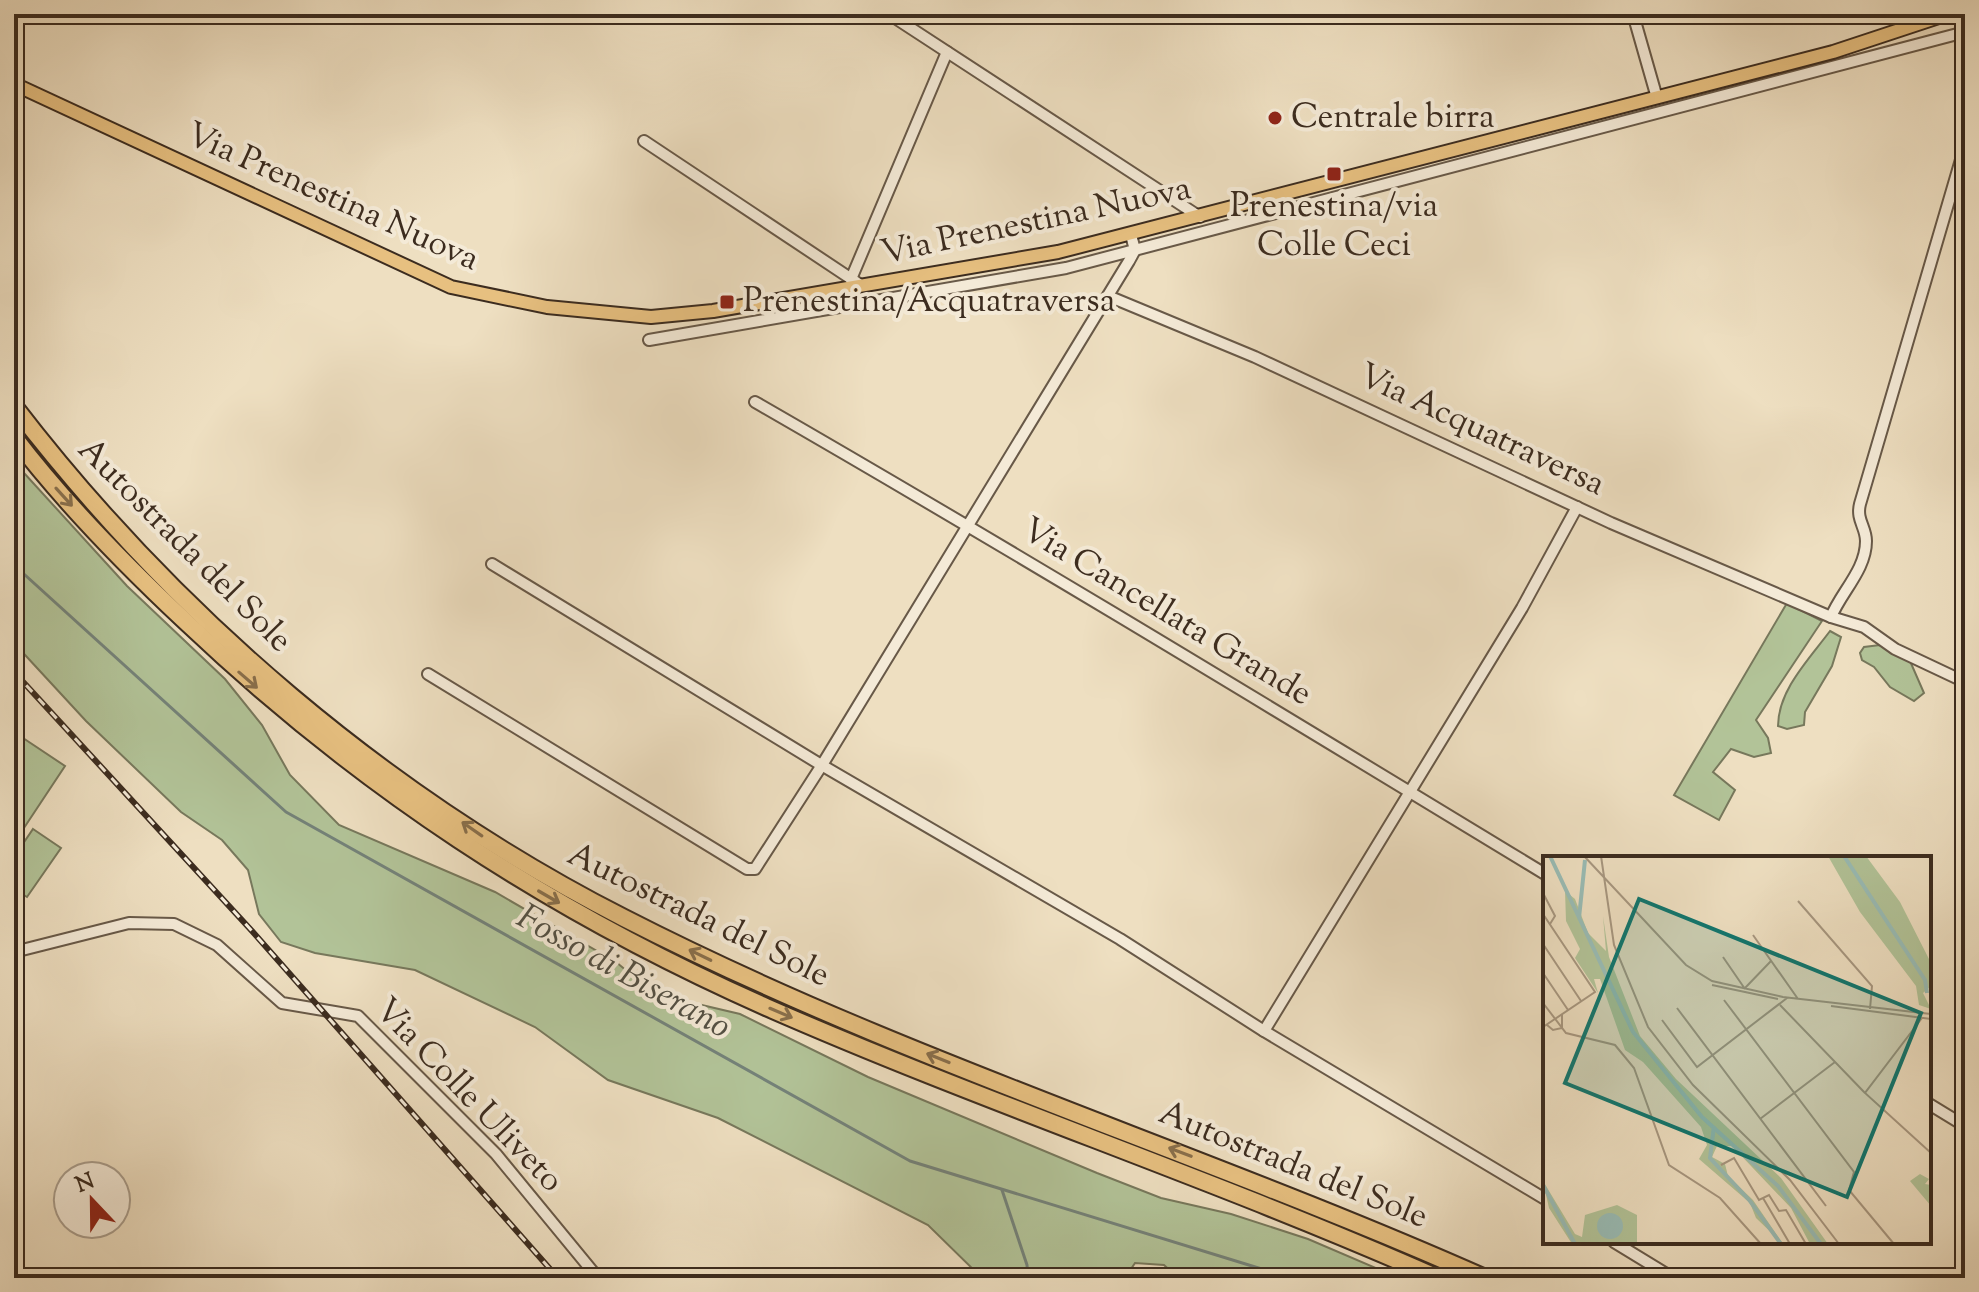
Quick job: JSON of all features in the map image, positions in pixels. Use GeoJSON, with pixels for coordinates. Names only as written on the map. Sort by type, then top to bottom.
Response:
{"type":"FeatureCollection","features":[{"type":"Feature","properties":{"kind":"highway","name":"Autostrada del Sole"},"geometry":{"type":"LineString","coordinates":[[14,406],[132,546],[236,647],[361,751],[494,844],[622,917],[774,991],[1349,1218],[1485,1278]]}},
{"type":"Feature","properties":{"kind":"highway","name":"Autostrada del Sole"},"geometry":{"type":"LineString","coordinates":[[14,437],[117,557],[226,660],[349,763],[482,859],[610,932],[764,1006],[940,1079],[1343,1236],[1438,1278]]}},
{"type":"Feature","properties":{"kind":"main road","name":"Via Prenestina Nuova"},"geometry":{"type":"LineString","coordinates":[[14,84],[434,279],[477,294],[547,307],[651,317],[713,311],[1009,262],[1131,235],[1845,49],[1948,14]]}},
{"type":"Feature","properties":{"kind":"street"},"geometry":{"type":"LineString","coordinates":[[889,14],[1200,217]]}},
{"type":"Feature","properties":{"kind":"street"},"geometry":{"type":"LineString","coordinates":[[1633,14],[1657,98]]}},
{"type":"Feature","properties":{"kind":"street"},"geometry":{"type":"LineString","coordinates":[[649,340],[995,282],[1135,250],[1965,32]]}},
{"type":"Feature","properties":{"kind":"street"},"geometry":{"type":"LineString","coordinates":[[851,279],[947,52]]}},
{"type":"Feature","properties":{"kind":"street"},"geometry":{"type":"LineString","coordinates":[[644,141],[862,286]]}},
{"type":"Feature","properties":{"kind":"street"},"geometry":{"type":"LineString","coordinates":[[1831,617],[1850,586],[1865,547],[1858,517],[1860,504],[1965,146]]}},
{"type":"Feature","properties":{"kind":"street"},"geometry":{"type":"LineString","coordinates":[[428,674],[750,870],[757,867],[1108,296],[1135,250],[1131,235]]}},
{"type":"Feature","properties":{"kind":"street","name":"Via Acquatraversa"},"geometry":{"type":"LineString","coordinates":[[1108,296],[1255,357],[1577,507],[1831,617],[1864,627],[1895,649],[1965,682]]}},
{"type":"Feature","properties":{"kind":"street","name":"Via Cancellata Grande"},"geometry":{"type":"LineString","coordinates":[[755,402],[970,525],[1543,873]]}},
{"type":"Feature","properties":{"kind":"street"},"geometry":{"type":"LineString","coordinates":[[1264,1031],[1522,608],[1577,507]]}},
{"type":"Feature","properties":{"kind":"street"},"geometry":{"type":"LineString","coordinates":[[492,564],[822,765],[1120,939],[1264,1031],[1543,1198]]}},
{"type":"Feature","properties":{"kind":"street","name":"Via Colle Uliveto"},"geometry":{"type":"LineString","coordinates":[[14,952],[129,923],[174,924],[205,937],[282,1003],[358,1016],[496,1154],[598,1278]]}},
{"type":"Feature","properties":{"kind":"street"},"geometry":{"type":"LineString","coordinates":[[1931,1105],[1965,1126]]}},
{"type":"Feature","properties":{"kind":"street"},"geometry":{"type":"LineString","coordinates":[[1617,1244],[1673,1278]]}},
{"type":"Feature","properties":{"kind":"green space"},"geometry":{"type":"Polygon","coordinates":[[[14,462],[127,586],[225,679],[262,725],[290,775],[339,825],[495,892],[616,962],[655,994],[740,1014],[868,1077],[1097,1173],[1161,1198],[1231,1214],[1308,1239],[1399,1278],[1178,1278],[1164,1265],[1135,1263],[1125,1278],[982,1278],[928,1225],[718,1118],[608,1080],[535,1027],[415,970],[315,953],[281,942],[259,914],[248,870],[222,840],[181,812],[86,721],[14,643],[14,462]]]}},
{"type":"Feature","properties":{"kind":"green space"},"geometry":{"type":"Polygon","coordinates":[[[1787,603],[1822,621],[1756,720],[1768,738],[1771,753],[1754,757],[1731,749],[1713,772],[1735,790],[1719,820],[1674,795],[1787,603]]]}},
{"type":"Feature","properties":{"kind":"green space"},"geometry":{"type":"Polygon","coordinates":[[[1830,631],[1841,637],[1832,666],[1805,712],[1804,725],[1787,729],[1778,726],[1779,713],[1789,687],[1830,631]]]}},
{"type":"Feature","properties":{"kind":"green space"},"geometry":{"type":"Polygon","coordinates":[[[1880,645],[1910,661],[1924,693],[1914,701],[1890,687],[1874,667],[1862,660],[1860,653],[1864,647],[1880,645]]]}},
{"type":"Feature","properties":{"kind":"green space"},"geometry":{"type":"Polygon","coordinates":[[[14,732],[65,766],[14,843],[14,732]]]}},
{"type":"Feature","properties":{"kind":"green space"},"geometry":{"type":"Polygon","coordinates":[[[33,829],[61,848],[27,897],[14,889],[14,857],[33,829]]]}},
{"type":"Feature","properties":{"kind":"waterway","name":"Fosso di Biserano"},"geometry":{"type":"LineString","coordinates":[[14,565],[286,812],[910,1161],[1291,1278]]}},
{"type":"Feature","properties":{"kind":"waterway"},"geometry":{"type":"LineString","coordinates":[[1002,1190],[1027,1265],[1028,1278]]}},
{"type":"Feature","properties":{"kind":"railway"},"geometry":{"type":"LineString","coordinates":[[14,672],[252,931],[558,1278]]}},
{"type":"Feature","properties":{"kind":"place","name":"Centrale birra"},"geometry":{"type":"Point","coordinates":[1275,118]}},
{"type":"Feature","properties":{"kind":"place","name":"Prenestina/via Colle Ceci"},"geometry":{"type":"Point","coordinates":[1334,174]}},
{"type":"Feature","properties":{"kind":"place","name":"Prenestina/Acquatraversa"},"geometry":{"type":"Point","coordinates":[727,302]}}]}
